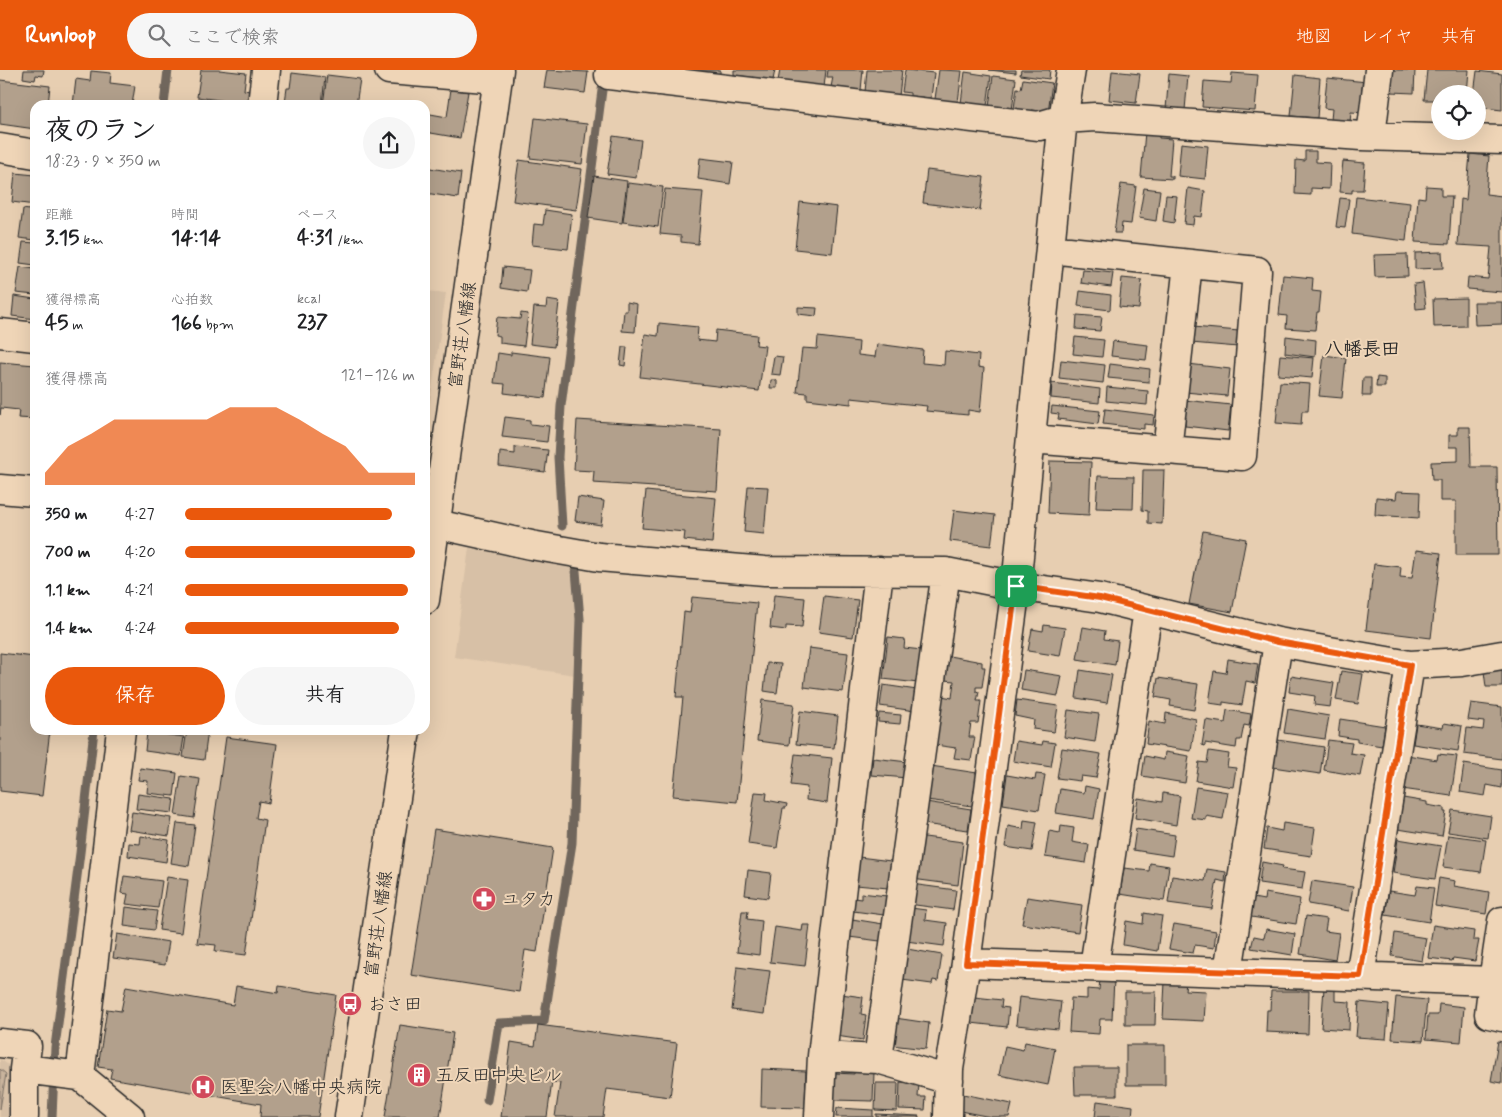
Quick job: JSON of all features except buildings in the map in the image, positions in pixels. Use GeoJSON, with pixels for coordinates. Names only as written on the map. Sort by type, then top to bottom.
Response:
{"type":"FeatureCollection","features":[{"type":"Feature","properties":{"kind":"street"},"geometry":{"type":"LineString","coordinates":[[263,100],[266,70]]}},
{"type":"Feature","properties":{"kind":"street"},"geometry":{"type":"LineString","coordinates":[[389,70],[498,75]]}},
{"type":"Feature","properties":{"kind":"street"},"geometry":{"type":"LineString","coordinates":[[948,1117],[949,1069],[966,963],[1016,586],[1050,249],[1071,70]]}},
{"type":"Feature","properties":{"kind":"street"},"geometry":{"type":"LineString","coordinates":[[1371,136],[1379,70]]}},
{"type":"Feature","properties":{"kind":"street","name":"富野荘八幡線"},"geometry":{"type":"LineString","coordinates":[[430,536],[498,75]]}},
{"type":"Feature","properties":{"kind":"street"},"geometry":{"type":"LineString","coordinates":[[609,75],[1039,126],[1064,120],[1095,117],[1371,136],[1502,140]]}},
{"type":"Feature","properties":{"kind":"street"},"geometry":{"type":"LineString","coordinates":[[0,148],[30,153]]}},
{"type":"Feature","properties":{"kind":"street"},"geometry":{"type":"LineString","coordinates":[[1031,439],[1242,456],[1257,271],[1050,249]]}},
{"type":"Feature","properties":{"kind":"street"},"geometry":{"type":"LineString","coordinates":[[1167,450],[1188,264]]}},
{"type":"Feature","properties":{"kind":"street"},"geometry":{"type":"LineString","coordinates":[[0,334],[30,336]]}},
{"type":"Feature","properties":{"kind":"street"},"geometry":{"type":"LineString","coordinates":[[0,489],[30,492]]}},
{"type":"Feature","properties":{"kind":"street"},"geometry":{"type":"LineString","coordinates":[[431,523],[530,545],[599,557],[765,571],[946,572],[1016,586],[1100,598],[1278,642],[1410,665],[1462,662],[1502,655]]}},
{"type":"Feature","properties":{"kind":"street"},"geometry":{"type":"LineString","coordinates":[[819,1117],[822,1056],[879,571]]}},
{"type":"Feature","properties":{"kind":"street"},"geometry":{"type":"LineString","coordinates":[[878,1059],[946,572]]}},
{"type":"Feature","properties":{"kind":"street"},"geometry":{"type":"LineString","coordinates":[[1094,967],[1148,610]]}},
{"type":"Feature","properties":{"kind":"street"},"geometry":{"type":"LineString","coordinates":[[1228,972],[1278,642]]}},
{"type":"Feature","properties":{"kind":"street"},"geometry":{"type":"LineString","coordinates":[[1360,976],[1410,665]]}},
{"type":"Feature","properties":{"kind":"street"},"geometry":{"type":"LineString","coordinates":[[80,1076],[120,735]]}},
{"type":"Feature","properties":{"kind":"street","name":"富野荘八幡線"},"geometry":{"type":"LineString","coordinates":[[349,1117],[405,735]]}},
{"type":"Feature","properties":{"kind":"street"},"geometry":{"type":"LineString","coordinates":[[1502,922],[1489,1014],[1502,1017]]}},
{"type":"Feature","properties":{"kind":"street"},"geometry":{"type":"LineString","coordinates":[[966,963],[1493,981]]}},
{"type":"Feature","properties":{"kind":"street"},"geometry":{"type":"LineString","coordinates":[[0,1043],[27,1046],[24,1069],[24,1117]]}},
{"type":"Feature","properties":{"kind":"street"},"geometry":{"type":"LineString","coordinates":[[822,1056],[878,1059],[949,1080]]}},
{"type":"Feature","properties":{"kind":"street"},"geometry":{"type":"LineString","coordinates":[[24,1069],[80,1076],[130,1117]]}},
{"type":"Feature","properties":{"kind":"shaded area"},"geometry":{"type":"Polygon","coordinates":[[[430,291],[446,293],[430,402],[430,291]]]}},
{"type":"Feature","properties":{"kind":"shaded area"},"geometry":{"type":"Polygon","coordinates":[[[469,548],[571,568],[577,618],[575,675],[454,657],[469,548]]]}},
{"type":"Feature","properties":{"kind":"shaded area"},"geometry":{"type":"Polygon","coordinates":[[[0,1059],[14,1069],[10,1117],[0,1117],[0,1059]]]}},
{"type":"Feature","properties":{"kind":"shaded area"},"geometry":{"type":"Polygon","coordinates":[[[0,1069],[6,1074],[0,1109],[0,1069]]]}},
{"type":"Feature","properties":{"kind":"waterway"},"geometry":{"type":"LineString","coordinates":[[165,100],[168,70]]}},
{"type":"Feature","properties":{"kind":"waterway"},"geometry":{"type":"LineString","coordinates":[[562,526],[558,457],[561,406],[604,75]]}},
{"type":"Feature","properties":{"kind":"waterway"},"geometry":{"type":"LineString","coordinates":[[487,1100],[499,1023],[544,1021],[572,843],[580,619],[576,571]]}},
{"type":"Feature","properties":{"kind":"waterway"},"geometry":{"type":"LineString","coordinates":[[52,1117],[55,1047],[93,735]]}},
{"type":"Feature","properties":{"kind":"place","name":"ユタカ"},"geometry":{"type":"Point","coordinates":[484,899]}},
{"type":"Feature","properties":{"kind":"place","name":"おさ田"},"geometry":{"type":"Point","coordinates":[350,1004]}},
{"type":"Feature","properties":{"kind":"place","name":"五反田中央ビル"},"geometry":{"type":"Point","coordinates":[419,1075]}},
{"type":"Feature","properties":{"kind":"place","name":"医聖会八幡中央病院"},"geometry":{"type":"Point","coordinates":[203,1087]}},
{"type":"Feature","properties":{"kind":"district","name":"八幡長田"},"geometry":{"type":"Point","coordinates":[1362,348]}},
{"type":"Feature","properties":{"kind":"route"},"geometry":{"type":"LineString","coordinates":[[1016,586],[1100,598],[1278,642],[1410,665],[1360,976],[966,963],[1016,586]]}}]}
